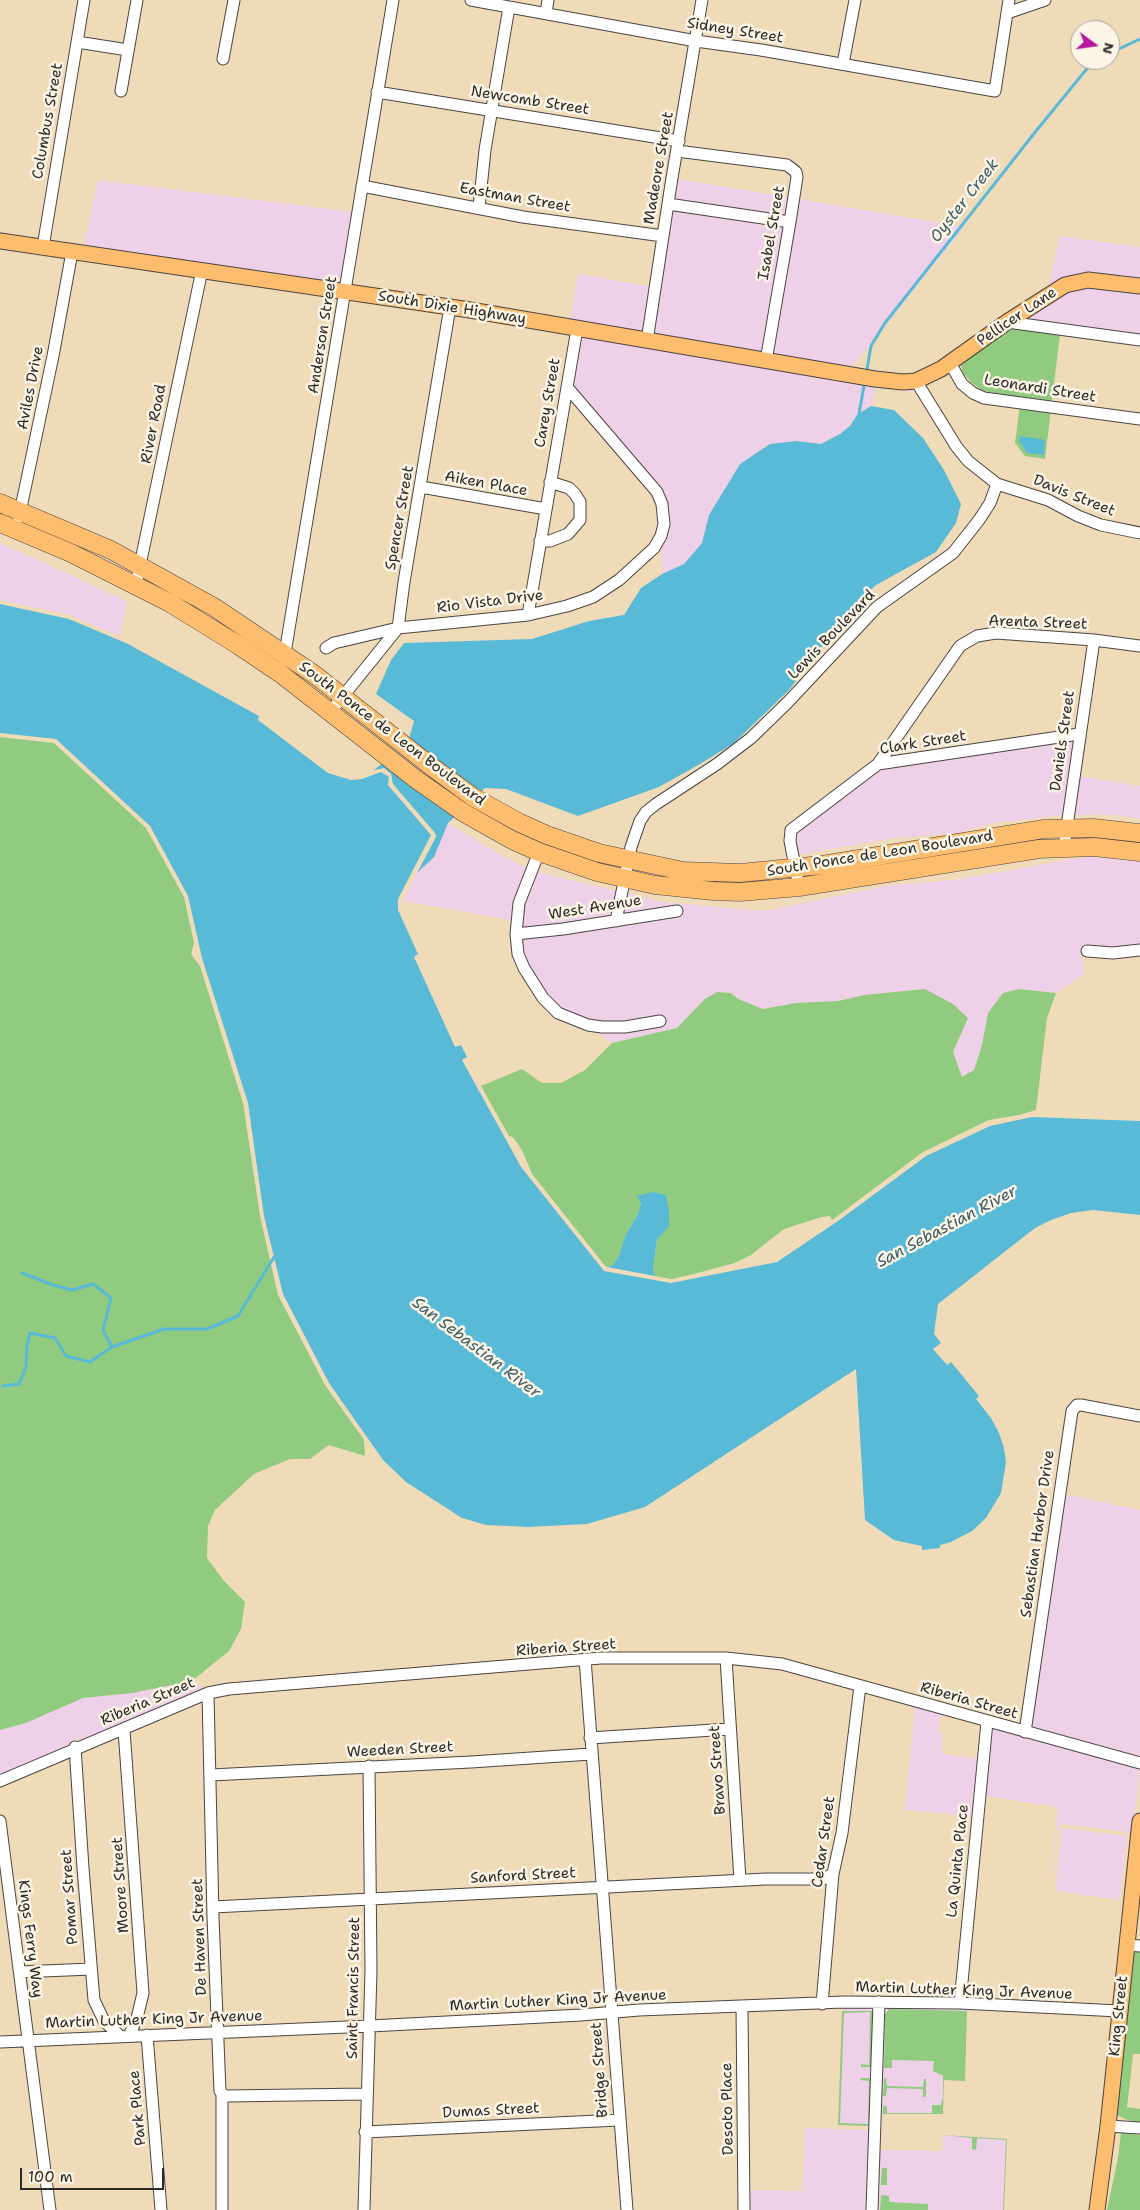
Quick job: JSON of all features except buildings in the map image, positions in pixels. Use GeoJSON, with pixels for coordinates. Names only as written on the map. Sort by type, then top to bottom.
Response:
{"type":"FeatureCollection","features":[{"type":"Feature","properties":{"kind":"highway","name":"South Ponce de Leon Boulevard"},"geometry":{"type":"LineString","coordinates":[[0,503],[140,565],[214,607],[285,654],[342,696],[451,782],[497,811],[547,835],[627,861],[683,871],[740,873],[795,868],[1019,832],[1094,828],[1140,833]]}},
{"type":"Feature","properties":{"kind":"highway","name":"South Ponce de Leon Boulevard"},"geometry":{"type":"LineString","coordinates":[[0,523],[136,584],[202,622],[281,674],[331,711],[417,780],[464,813],[512,840],[566,863],[624,879],[655,885],[740,892],[798,888],[1039,849],[1094,847],[1140,852]]}},
{"type":"Feature","properties":{"kind":"main road","name":"South Dixie Highway"},"geometry":{"type":"LineString","coordinates":[[0,241],[450,307],[647,341],[910,381]]}},
{"type":"Feature","properties":{"kind":"main road","name":"Pellicer Lane"},"geometry":{"type":"LineString","coordinates":[[910,381],[950,363],[1054,290],[1076,282],[1100,280],[1140,286]]}},
{"type":"Feature","properties":{"kind":"main road","name":"King Street"},"geometry":{"type":"LineString","coordinates":[[1097,2210],[1108,2126],[1119,2011],[1133,1946],[1140,1822]]}},
{"type":"Feature","properties":{"kind":"street","name":"Columbus Street"},"geometry":{"type":"LineString","coordinates":[[43,247],[84,0]]}},
{"type":"Feature","properties":{"kind":"street"},"geometry":{"type":"LineString","coordinates":[[121,91],[137,0]]}},
{"type":"Feature","properties":{"kind":"street"},"geometry":{"type":"LineString","coordinates":[[223,60],[234,0]]}},
{"type":"Feature","properties":{"kind":"street","name":"Anderson Street"},"geometry":{"type":"LineString","coordinates":[[281,674],[393,0]]}},
{"type":"Feature","properties":{"kind":"street","name":"Sidney Street"},"geometry":{"type":"LineString","coordinates":[[471,0],[696,41],[843,64],[995,91],[1007,13]]}},
{"type":"Feature","properties":{"kind":"street"},"geometry":{"type":"LineString","coordinates":[[546,13],[548,0]]}},
{"type":"Feature","properties":{"kind":"street","name":"Madeore Street"},"geometry":{"type":"LineString","coordinates":[[647,341],[702,0]]}},
{"type":"Feature","properties":{"kind":"street"},"geometry":{"type":"LineString","coordinates":[[843,64],[855,0]]}},
{"type":"Feature","properties":{"kind":"street"},"geometry":{"type":"LineString","coordinates":[[1009,0],[1007,13],[1045,0]]}},
{"type":"Feature","properties":{"kind":"street"},"geometry":{"type":"LineString","coordinates":[[479,207],[491,109],[509,7]]}},
{"type":"Feature","properties":{"kind":"street"},"geometry":{"type":"LineString","coordinates":[[77,42],[128,50]]}},
{"type":"Feature","properties":{"kind":"street","name":"Newcomb Street"},"geometry":{"type":"LineString","coordinates":[[377,92],[491,109],[678,146]]}},
{"type":"Feature","properties":{"kind":"street","name":"Isabel Street"},"geometry":{"type":"LineString","coordinates":[[678,146],[787,165],[792,167],[797,177],[766,360]]}},
{"type":"Feature","properties":{"kind":"street","name":"Eastman Street"},"geometry":{"type":"LineString","coordinates":[[362,186],[479,207],[523,217],[663,236]]}},
{"type":"Feature","properties":{"kind":"street"},"geometry":{"type":"LineString","coordinates":[[668,204],[790,222]]}},
{"type":"Feature","properties":{"kind":"street","name":"Aviles Drive"},"geometry":{"type":"LineString","coordinates":[[16,529],[72,252]]}},
{"type":"Feature","properties":{"kind":"street","name":"River Road"},"geometry":{"type":"LineString","coordinates":[[136,584],[202,270]]}},
{"type":"Feature","properties":{"kind":"street","name":"Spencer Street"},"geometry":{"type":"LineString","coordinates":[[398,628],[450,307]]}},
{"type":"Feature","properties":{"kind":"street"},"geometry":{"type":"LineString","coordinates":[[1007,322],[1140,340]]}},
{"type":"Feature","properties":{"kind":"street","name":"Carey Street"},"geometry":{"type":"LineString","coordinates":[[528,616],[576,329]]}},
{"type":"Feature","properties":{"kind":"street","name":"Leonardi Street"},"geometry":{"type":"LineString","coordinates":[[950,363],[962,384],[973,393],[984,398],[1140,419]]}},
{"type":"Feature","properties":{"kind":"street"},"geometry":{"type":"LineString","coordinates":[[910,381],[968,461],[997,484]]}},
{"type":"Feature","properties":{"kind":"street","name":"Rio Vista Drive"},"geometry":{"type":"LineString","coordinates":[[326,648],[334,643],[398,628],[528,616],[568,606],[593,597],[619,580],[654,548],[661,536],[664,524],[662,504],[657,492],[566,387]]}},
{"type":"Feature","properties":{"kind":"street"},"geometry":{"type":"LineString","coordinates":[[540,541],[550,541],[568,534],[580,520],[580,502],[575,494],[569,488],[550,482]]}},
{"type":"Feature","properties":{"kind":"street","name":"Davis Street"},"geometry":{"type":"LineString","coordinates":[[997,484],[1048,500],[1078,516],[1101,525],[1140,533]]}},
{"type":"Feature","properties":{"kind":"street","name":"Lewis Boulevard"},"geometry":{"type":"LineString","coordinates":[[616,921],[627,861],[635,832],[646,812],[711,769],[751,738],[788,702],[877,608],[953,553],[990,503],[997,484]]}},
{"type":"Feature","properties":{"kind":"street","name":"Aiken Place"},"geometry":{"type":"LineString","coordinates":[[421,487],[546,509]]}},
{"type":"Feature","properties":{"kind":"street"},"geometry":{"type":"LineString","coordinates":[[331,711],[398,628]]}},
{"type":"Feature","properties":{"kind":"street","name":"Arenta Street"},"geometry":{"type":"LineString","coordinates":[[878,764],[960,646],[968,640],[977,636],[996,633],[1094,640],[1140,646]]}},
{"type":"Feature","properties":{"kind":"street","name":"Daniels Street"},"geometry":{"type":"LineString","coordinates":[[1064,847],[1094,640]]}},
{"type":"Feature","properties":{"kind":"street","name":"Clark Street"},"geometry":{"type":"LineString","coordinates":[[798,888],[790,841],[792,830],[878,764],[1079,734]]}},
{"type":"Feature","properties":{"kind":"street"},"geometry":{"type":"LineString","coordinates":[[539,852],[519,903],[516,934],[518,954],[527,974],[543,998],[558,1013],[572,1020],[602,1028],[625,1027],[660,1021]]}},
{"type":"Feature","properties":{"kind":"street","name":"West Avenue"},"geometry":{"type":"LineString","coordinates":[[516,934],[677,911]]}},
{"type":"Feature","properties":{"kind":"street"},"geometry":{"type":"LineString","coordinates":[[1087,951],[1102,953],[1140,950]]}},
{"type":"Feature","properties":{"kind":"street","name":"Sebastian Harbor Drive"},"geometry":{"type":"LineString","coordinates":[[1025,1732],[1072,1411],[1077,1405],[1081,1405],[1140,1416]]}},
{"type":"Feature","properties":{"kind":"street","name":"Riberia Street"},"geometry":{"type":"LineString","coordinates":[[0,1781],[75,1747],[124,1730],[208,1693],[229,1689],[585,1659],[726,1658],[782,1664],[1140,1763]]}},
{"type":"Feature","properties":{"kind":"street","name":"Bravo Street"},"geometry":{"type":"LineString","coordinates":[[726,1658],[740,1880]]}},
{"type":"Feature","properties":{"kind":"street","name":"Bridge Street"},"geometry":{"type":"LineString","coordinates":[[585,1659],[627,2210]]}},
{"type":"Feature","properties":{"kind":"street","name":"Cedar Street"},"geometry":{"type":"LineString","coordinates":[[822,2004],[833,1874],[842,1833],[860,1686]]}},
{"type":"Feature","properties":{"kind":"street","name":"De Haven Street"},"geometry":{"type":"LineString","coordinates":[[208,1693],[213,1907],[220,2091],[222,2094],[222,2210]]}},
{"type":"Feature","properties":{"kind":"street","name":"La Quinta Place"},"geometry":{"type":"LineString","coordinates":[[960,2004],[987,1722]]}},
{"type":"Feature","properties":{"kind":"street"},"geometry":{"type":"LineString","coordinates":[[590,1738],[729,1729]]}},
{"type":"Feature","properties":{"kind":"street","name":"Moore Street"},"geometry":{"type":"LineString","coordinates":[[124,1730],[143,1993],[137,2018],[124,2036]]}},
{"type":"Feature","properties":{"kind":"street","name":"Pomar Street"},"geometry":{"type":"LineString","coordinates":[[75,1747],[94,2000],[98,2011],[111,2029],[124,2036]]}},
{"type":"Feature","properties":{"kind":"street","name":"Weeden Street"},"geometry":{"type":"LineString","coordinates":[[211,1775],[481,1762],[591,1754]]}},
{"type":"Feature","properties":{"kind":"street","name":"Saint Francis Street"},"geometry":{"type":"LineString","coordinates":[[364,2210],[366,2094],[370,2026],[369,1766]]}},
{"type":"Feature","properties":{"kind":"street","name":"Kings Ferry Way"},"geometry":{"type":"LineString","coordinates":[[0,1821],[50,2210]]}},
{"type":"Feature","properties":{"kind":"street","name":"Sanford Street"},"geometry":{"type":"LineString","coordinates":[[213,1907],[740,1880],[823,1879],[833,1874]]}},
{"type":"Feature","properties":{"kind":"street"},"geometry":{"type":"LineString","coordinates":[[20,1972],[91,1969]]}},
{"type":"Feature","properties":{"kind":"street"},"geometry":{"type":"LineString","coordinates":[[872,2210],[879,2002]]}},
{"type":"Feature","properties":{"kind":"street","name":"Martin Luther King Jr Avenue"},"geometry":{"type":"LineString","coordinates":[[0,2042],[879,2002],[1119,2011]]}},
{"type":"Feature","properties":{"kind":"street","name":"Desoto Place"},"geometry":{"type":"LineString","coordinates":[[742,2007],[744,2210]]}},
{"type":"Feature","properties":{"kind":"street","name":"Park Place"},"geometry":{"type":"LineString","coordinates":[[148,2034],[161,2210]]}},
{"type":"Feature","properties":{"kind":"street"},"geometry":{"type":"LineString","coordinates":[[222,2094],[226,2096],[366,2094]]}},
{"type":"Feature","properties":{"kind":"street","name":"Dumas Street"},"geometry":{"type":"LineString","coordinates":[[365,2132],[619,2120]]}},
{"type":"Feature","properties":{"kind":"street"},"geometry":{"type":"LineString","coordinates":[[1108,2126],[1140,2128]]}},
{"type":"Feature","properties":{"kind":"shaded area"},"geometry":{"type":"Polygon","coordinates":[[[677,179],[788,197],[785,217],[674,200],[677,179]]]}},
{"type":"Feature","properties":{"kind":"shaded area"},"geometry":{"type":"Polygon","coordinates":[[[98,180],[352,212],[340,286],[83,248],[98,180]]]}},
{"type":"Feature","properties":{"kind":"shaded area"},"geometry":{"type":"Polygon","coordinates":[[[799,199],[964,227],[852,367],[881,374],[919,374],[903,377],[875,374],[772,357],[799,199]]]}},
{"type":"Feature","properties":{"kind":"shaded area"},"geometry":{"type":"Polygon","coordinates":[[[672,210],[784,226],[761,355],[653,337],[672,210]]]}},
{"type":"Feature","properties":{"kind":"shaded area"},"geometry":{"type":"Polygon","coordinates":[[[1060,236],[1140,247],[1140,281],[1048,288],[1060,236]]]}},
{"type":"Feature","properties":{"kind":"shaded area"},"geometry":{"type":"Polygon","coordinates":[[[578,274],[649,286],[642,335],[570,323],[578,274]]]}},
{"type":"Feature","properties":{"kind":"shaded area"},"geometry":{"type":"Polygon","coordinates":[[[1078,287],[1140,291],[1140,335],[1021,319],[1057,295],[1078,287]]]}},
{"type":"Feature","properties":{"kind":"shaded area"},"geometry":{"type":"Polygon","coordinates":[[[581,334],[913,386],[915,392],[877,387],[871,406],[857,415],[850,426],[840,434],[821,444],[796,441],[770,444],[740,464],[709,515],[702,543],[684,564],[662,574],[662,546],[670,525],[668,504],[662,491],[572,386],[581,334]]]}},
{"type":"Feature","properties":{"kind":"shaded area"},"geometry":{"type":"Polygon","coordinates":[[[0,543],[127,601],[120,636],[69,615],[0,600],[0,543]]]}},
{"type":"Feature","properties":{"kind":"shaded area"},"geometry":{"type":"Polygon","coordinates":[[[1073,739],[1062,815],[993,823],[958,833],[895,838],[798,855],[795,835],[800,828],[882,768],[1073,739]]]}},
{"type":"Feature","properties":{"kind":"shaded area"},"geometry":{"type":"Polygon","coordinates":[[[1079,776],[1140,786],[1140,819],[1117,815],[1073,815],[1079,776]]]}},
{"type":"Feature","properties":{"kind":"shaded area"},"geometry":{"type":"Polygon","coordinates":[[[448,823],[504,857],[527,868],[513,901],[511,920],[403,901],[417,873],[434,857],[448,823]]]}},
{"type":"Feature","properties":{"kind":"shaded area"},"geometry":{"type":"Polygon","coordinates":[[[1115,855],[1140,859],[1140,945],[1102,948],[1082,946],[1081,955],[1085,973],[1056,993],[1019,989],[982,1045],[974,1070],[962,1077],[953,1052],[968,1018],[953,1004],[925,989],[865,995],[838,1001],[796,1003],[763,1009],[738,999],[731,993],[717,992],[705,999],[677,1028],[612,1043],[595,1031],[626,1032],[667,1024],[664,1015],[624,1022],[602,1023],[561,1009],[547,995],[529,966],[524,953],[522,939],[620,927],[684,915],[681,905],[622,915],[627,893],[662,902],[765,911],[892,885],[954,880],[1079,858],[1115,855]]]}},
{"type":"Feature","properties":{"kind":"shaded area"},"geometry":{"type":"Polygon","coordinates":[[[537,872],[616,891],[611,917],[522,929],[524,905],[537,872]]]}},
{"type":"Feature","properties":{"kind":"shaded area"},"geometry":{"type":"Polygon","coordinates":[[[1064,1494],[1140,1510],[1140,1758],[1031,1729],[1064,1494]]]}},
{"type":"Feature","properties":{"kind":"shaded area"},"geometry":{"type":"Polygon","coordinates":[[[192,1681],[205,1688],[122,1725],[70,1742],[70,1744],[0,1775],[0,1730],[26,1723],[83,1698],[132,1693],[192,1681]]]}},
{"type":"Feature","properties":{"kind":"shaded area"},"geometry":{"type":"Polygon","coordinates":[[[915,1706],[946,1715],[939,1718],[938,1730],[943,1735],[941,1750],[946,1755],[976,1758],[978,1756],[972,1816],[905,1810],[915,1706]]]}},
{"type":"Feature","properties":{"kind":"shaded area"},"geometry":{"type":"Polygon","coordinates":[[[992,1728],[1140,1768],[1125,1899],[1132,1837],[1127,1832],[1063,1824],[1058,1827],[1049,1890],[1058,1807],[985,1796],[992,1728]]]}},
{"type":"Feature","properties":{"kind":"shaded area"},"geometry":{"type":"Polygon","coordinates":[[[1062,1828],[1127,1836],[1120,1900],[1055,1891],[1062,1828]]]}},
{"type":"Feature","properties":{"kind":"shaded area"},"geometry":{"type":"Polygon","coordinates":[[[843,2002],[967,2004],[965,2081],[944,2080],[943,2114],[875,2114],[875,2126],[838,2125],[843,2002]]]}},
{"type":"Feature","properties":{"kind":"shaded area"},"geometry":{"type":"Polygon","coordinates":[[[805,2128],[869,2130],[867,2210],[750,2210],[750,2190],[803,2191],[805,2128]]]}},
{"type":"Feature","properties":{"kind":"shaded area"},"geometry":{"type":"Polygon","coordinates":[[[943,2135],[1007,2139],[1004,2210],[872,2210],[874,2150],[943,2151],[943,2135]]]}},
{"type":"Feature","properties":{"kind":"green space"},"geometry":{"type":"Polygon","coordinates":[[[1011,326],[1060,334],[1045,459],[1025,456],[1015,443],[1021,397],[1000,395],[982,390],[963,373],[961,365],[964,360],[1011,326]]]}},
{"type":"Feature","properties":{"kind":"green space"},"geometry":{"type":"Polygon","coordinates":[[[0,737],[54,743],[146,828],[184,897],[194,943],[191,954],[200,966],[243,1103],[260,1216],[278,1295],[325,1385],[364,1440],[365,1456],[329,1445],[310,1459],[290,1459],[254,1474],[215,1510],[208,1526],[207,1558],[224,1581],[245,1602],[241,1629],[229,1651],[192,1681],[132,1693],[83,1698],[26,1723],[0,1730],[0,737]]]}},
{"type":"Feature","properties":{"kind":"green space"},"geometry":{"type":"Polygon","coordinates":[[[925,989],[953,1004],[968,1018],[953,1052],[962,1077],[974,1070],[982,1045],[988,1013],[1003,993],[1019,989],[1056,993],[1047,1018],[1036,1110],[989,1120],[923,1152],[832,1220],[830,1216],[822,1217],[784,1229],[751,1255],[735,1263],[686,1276],[671,1279],[655,1276],[653,1268],[657,1240],[669,1225],[641,1203],[638,1214],[625,1236],[619,1256],[613,1265],[606,1267],[532,1174],[522,1150],[513,1137],[509,1136],[481,1086],[522,1069],[542,1083],[561,1083],[585,1070],[612,1043],[677,1028],[705,999],[717,992],[731,993],[738,999],[763,1009],[796,1003],[838,1001],[865,995],[925,989]]]}},
{"type":"Feature","properties":{"kind":"green space"},"geometry":{"type":"Polygon","coordinates":[[[1140,1950],[1140,2054],[1133,2054],[1127,2107],[1140,2109],[1140,2122],[1127,2120],[1117,2115],[1134,1951],[1140,1950]]]}},
{"type":"Feature","properties":{"kind":"green space"},"geometry":{"type":"Polygon","coordinates":[[[889,2009],[967,2011],[965,2081],[944,2080],[943,2114],[883,2114],[883,2106],[887,2106],[887,2113],[932,2113],[932,2105],[941,2105],[943,2097],[943,2076],[933,2071],[934,2061],[892,2060],[892,2068],[884,2068],[885,2014],[889,2009]]]}},
{"type":"Feature","properties":{"kind":"green space"},"geometry":{"type":"Polygon","coordinates":[[[842,2011],[873,2011],[872,2067],[861,2067],[861,2064],[869,2065],[870,2012],[844,2013],[840,2123],[868,2124],[869,2081],[860,2080],[861,2078],[871,2078],[870,2126],[838,2125],[842,2011]]]}},
{"type":"Feature","properties":{"kind":"green space"},"geometry":{"type":"Polygon","coordinates":[[[884,2078],[886,2078],[887,2086],[923,2087],[924,2079],[926,2079],[926,2097],[923,2097],[923,2089],[887,2088],[886,2096],[883,2096],[884,2078]]]}},
{"type":"Feature","properties":{"kind":"green space"},"geometry":{"type":"Polygon","coordinates":[[[1121,2133],[1140,2135],[1140,2210],[1107,2210],[1118,2158],[1121,2133]]]}},
{"type":"Feature","properties":{"kind":"green space"},"geometry":{"type":"Polygon","coordinates":[[[943,2135],[1007,2139],[1004,2210],[1006,2140],[977,2138],[976,2150],[972,2149],[972,2138],[943,2135]]]}},
{"type":"Feature","properties":{"kind":"green space"},"geometry":{"type":"Polygon","coordinates":[[[882,2168],[887,2168],[887,2185],[881,2185],[882,2168]]]}},
{"type":"Feature","properties":{"kind":"green space"},"geometry":{"type":"Polygon","coordinates":[[[881,2195],[889,2196],[889,2202],[928,2204],[928,2210],[880,2210],[881,2195]]]}},
{"type":"Feature","properties":{"kind":"water"},"geometry":{"type":"Polygon","coordinates":[[[871,406],[894,410],[923,438],[944,470],[961,504],[956,523],[936,552],[876,585],[852,607],[789,690],[734,743],[700,764],[659,787],[578,816],[506,789],[485,788],[478,794],[409,739],[414,721],[376,694],[391,660],[404,643],[532,639],[589,621],[624,615],[641,588],[662,574],[684,564],[702,543],[709,515],[740,464],[770,444],[796,441],[821,444],[840,434],[850,426],[857,415],[871,406]]]}},
{"type":"Feature","properties":{"kind":"water"},"geometry":{"type":"Polygon","coordinates":[[[1020,436],[1045,440],[1044,455],[1027,453],[1019,441],[1020,436]]]}},
{"type":"Feature","properties":{"kind":"water","name":"San Sebastian River"},"geometry":{"type":"Polygon","coordinates":[[[0,604],[69,619],[128,644],[259,716],[258,720],[328,773],[351,780],[362,779],[381,772],[389,777],[388,785],[431,835],[398,899],[398,910],[418,954],[414,957],[455,1047],[461,1045],[467,1057],[462,1060],[521,1167],[604,1271],[671,1283],[777,1262],[838,1221],[926,1156],[990,1126],[1032,1117],[1140,1121],[1140,1215],[1093,1210],[1071,1213],[1051,1220],[1035,1228],[938,1304],[934,1334],[941,1343],[933,1349],[947,1365],[951,1362],[979,1396],[976,1399],[991,1418],[1004,1448],[1006,1462],[1001,1493],[986,1518],[972,1531],[951,1542],[940,1545],[940,1548],[922,1550],[922,1546],[894,1540],[865,1520],[856,1369],[645,1507],[587,1524],[528,1527],[486,1525],[462,1518],[406,1482],[383,1460],[329,1383],[283,1294],[264,1216],[248,1103],[202,958],[188,896],[150,826],[56,739],[0,733],[0,604]]]}},
{"type":"Feature","properties":{"kind":"water"},"geometry":{"type":"Polygon","coordinates":[[[385,761],[457,815],[448,823],[434,857],[417,873],[436,837],[435,833],[393,784],[391,774],[384,768],[374,770],[385,761]]]}},
{"type":"Feature","properties":{"kind":"water"},"geometry":{"type":"Polygon","coordinates":[[[653,1192],[666,1195],[669,1212],[669,1226],[657,1240],[653,1268],[655,1276],[607,1267],[613,1265],[619,1256],[625,1236],[638,1214],[641,1203],[637,1196],[653,1192]]]}},
{"type":"Feature","properties":{"kind":"waterway","name":"Oyster Creek"},"geometry":{"type":"LineString","coordinates":[[1120,48],[1140,39]]}},
{"type":"Feature","properties":{"kind":"waterway","name":"Oyster Creek"},"geometry":{"type":"LineString","coordinates":[[867,369],[871,346],[885,323],[1086,70]]}},
{"type":"Feature","properties":{"kind":"waterway","name":"Oyster Creek"},"geometry":{"type":"LineString","coordinates":[[859,414],[864,386]]}},
{"type":"Feature","properties":{"kind":"waterway"},"geometry":{"type":"LineString","coordinates":[[22,1273],[72,1290],[93,1284],[111,1298],[103,1330],[112,1347],[164,1329],[207,1329],[238,1316],[274,1257]]}},
{"type":"Feature","properties":{"kind":"waterway"},"geometry":{"type":"LineString","coordinates":[[3,1386],[19,1384],[26,1367],[30,1333],[55,1338],[66,1356],[90,1362],[112,1347]]}}]}
